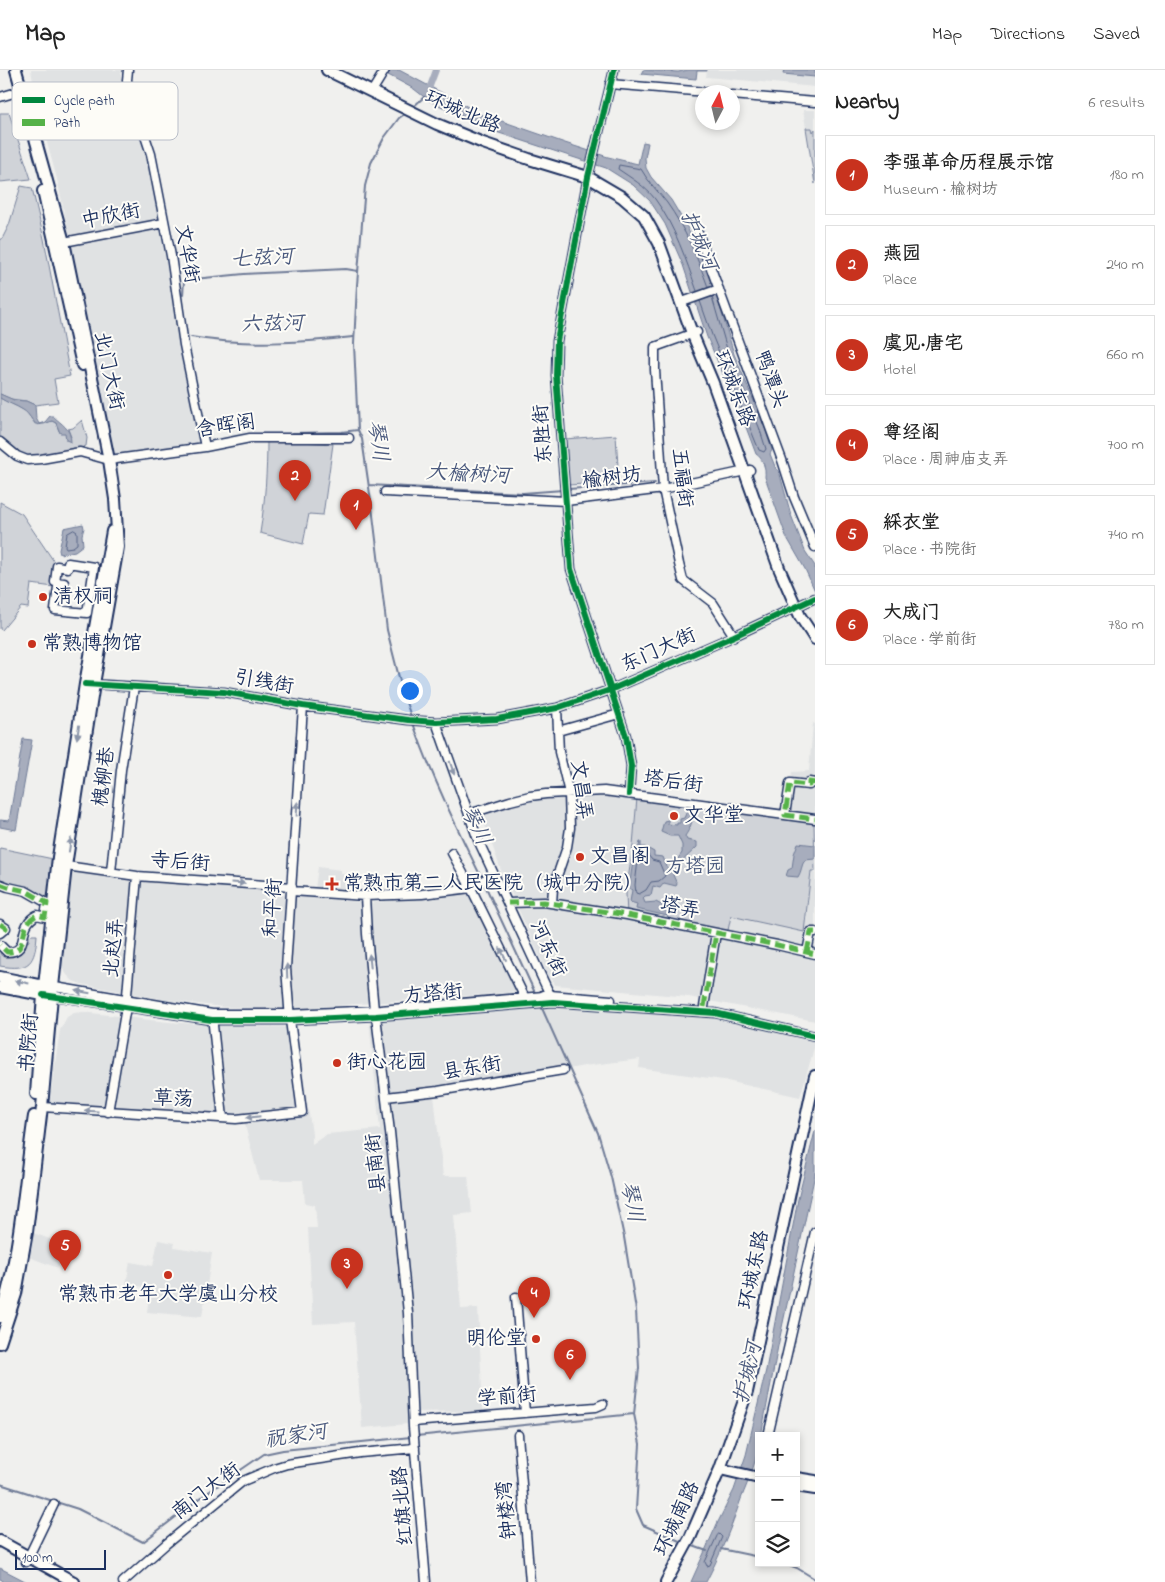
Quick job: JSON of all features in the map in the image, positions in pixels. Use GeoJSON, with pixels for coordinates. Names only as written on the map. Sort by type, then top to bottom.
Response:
{"type":"FeatureCollection","features":[{"type":"Feature","properties":{"kind":"main road","name":"环城北路"},"geometry":{"type":"LineString","coordinates":[[327,70],[486,141],[589,175]]}},
{"type":"Feature","properties":{"kind":"main road","name":"环城北路"},"geometry":{"type":"LineString","coordinates":[[336,70],[377,84],[402,104]]}},
{"type":"Feature","properties":{"kind":"main road","name":"北门大街"},"geometry":{"type":"LineString","coordinates":[[29,140],[61,266],[115,498],[118,547],[90,684]]}},
{"type":"Feature","properties":{"kind":"main road","name":"北门大街"},"geometry":{"type":"LineString","coordinates":[[36,140],[64,242],[106,459]]}},
{"type":"Feature","properties":{"kind":"main road","name":"环城东路"},"geometry":{"type":"LineString","coordinates":[[589,175],[620,190],[645,211],[662,238],[694,332]]}},
{"type":"Feature","properties":{"kind":"main road","name":"环城东路"},"geometry":{"type":"LineString","coordinates":[[589,175],[644,216],[659,243],[781,557],[798,606],[815,639]]}},
{"type":"Feature","properties":{"kind":"main road","name":"环城东路"},"geometry":{"type":"LineString","coordinates":[[798,606],[815,629]]}},
{"type":"Feature","properties":{"kind":"main road","name":"书院街"},"geometry":{"type":"LineString","coordinates":[[0,1316],[8,1292],[18,1231],[36,1101],[48,991],[90,684]]}},
{"type":"Feature","properties":{"kind":"main road","name":"书院街"},"geometry":{"type":"LineString","coordinates":[[0,1343],[16,1294],[27,1232],[42,1107],[58,857],[90,684]]}},
{"type":"Feature","properties":{"kind":"main road"},"geometry":{"type":"LineString","coordinates":[[0,977],[48,991]]}},
{"type":"Feature","properties":{"kind":"main road"},"geometry":{"type":"LineString","coordinates":[[0,987],[48,991]]}},
{"type":"Feature","properties":{"kind":"main road","name":"环城东路"},"geometry":{"type":"LineString","coordinates":[[728,1468],[747,1392],[815,1076]]}},
{"type":"Feature","properties":{"kind":"main road","name":"环城东路"},"geometry":{"type":"LineString","coordinates":[[728,1468],[753,1390],[815,1104]]}},
{"type":"Feature","properties":{"kind":"main road"},"geometry":{"type":"LineString","coordinates":[[728,1468],[755,1474]]}},
{"type":"Feature","properties":{"kind":"main road","name":"环城南路"},"geometry":{"type":"LineString","coordinates":[[671,1582],[728,1468]]}},
{"type":"Feature","properties":{"kind":"main road"},"geometry":{"type":"LineString","coordinates":[[800,1479],[815,1481]]}},
{"type":"Feature","properties":{"kind":"main road"},"geometry":{"type":"LineString","coordinates":[[800,1487],[815,1489]]}},
{"type":"Feature","properties":{"kind":"main road"},"geometry":{"type":"LineString","coordinates":[[0,1541],[62,1582]]}},
{"type":"Feature","properties":{"kind":"main road"},"geometry":{"type":"LineString","coordinates":[[0,1548],[27,1558],[74,1582]]}},
{"type":"Feature","properties":{"kind":"main road","name":"环城南路"},"geometry":{"type":"LineString","coordinates":[[666,1582],[686,1552]]}},
{"type":"Feature","properties":{"kind":"street"},"geometry":{"type":"LineString","coordinates":[[377,84],[386,70]]}},
{"type":"Feature","properties":{"kind":"street","name":"东胜街"},"geometry":{"type":"LineString","coordinates":[[614,70],[595,143],[557,341],[556,375],[571,569],[626,736],[632,766],[629,794]]}},
{"type":"Feature","properties":{"kind":"street"},"geometry":{"type":"LineString","coordinates":[[610,84],[695,91]]}},
{"type":"Feature","properties":{"kind":"street"},"geometry":{"type":"LineString","coordinates":[[740,96],[815,102]]}},
{"type":"Feature","properties":{"kind":"street","name":"文华街"},"geometry":{"type":"LineString","coordinates":[[146,140],[151,154],[183,337],[205,447]]}},
{"type":"Feature","properties":{"kind":"street","name":"中欣街"},"geometry":{"type":"LineString","coordinates":[[64,242],[164,223]]}},
{"type":"Feature","properties":{"kind":"street","name":"鸭潭头"},"geometry":{"type":"LineString","coordinates":[[695,225],[794,497],[815,547]]}},
{"type":"Feature","properties":{"kind":"street"},"geometry":{"type":"LineString","coordinates":[[685,301],[719,289]]}},
{"type":"Feature","properties":{"kind":"street","name":"五福街"},"geometry":{"type":"LineString","coordinates":[[694,332],[655,347],[663,489],[684,580],[713,603],[734,636]]}},
{"type":"Feature","properties":{"kind":"street","name":"含晖阁"},"geometry":{"type":"LineString","coordinates":[[106,459],[205,447],[250,438],[349,438]]}},
{"type":"Feature","properties":{"kind":"street"},"geometry":{"type":"LineString","coordinates":[[0,442],[17,456],[27,460],[44,459],[80,452],[106,459]]}},
{"type":"Feature","properties":{"kind":"street","name":"榆树坊"},"geometry":{"type":"LineString","coordinates":[[385,492],[566,498],[663,489],[748,471]]}},
{"type":"Feature","properties":{"kind":"street"},"geometry":{"type":"LineString","coordinates":[[68,563],[94,567],[87,613],[55,610],[58,587],[64,588],[64,583],[55,582],[57,566],[68,568],[68,563]]}},
{"type":"Feature","properties":{"kind":"street","name":"东门大街"},"geometry":{"type":"LineString","coordinates":[[436,722],[497,719],[557,708],[610,690],[734,636],[815,598]]}},
{"type":"Feature","properties":{"kind":"street","name":"引线街"},"geometry":{"type":"LineString","coordinates":[[90,684],[224,692],[303,706],[436,722]]}},
{"type":"Feature","properties":{"kind":"street","name":"槐柳巷"},"geometry":{"type":"LineString","coordinates":[[111,872],[121,770],[134,687]]}},
{"type":"Feature","properties":{"kind":"street","name":"和平街"},"geometry":{"type":"LineString","coordinates":[[302,1112],[286,968],[303,706]]}},
{"type":"Feature","properties":{"kind":"street","name":"文昌弄"},"geometry":{"type":"LineString","coordinates":[[552,903],[553,888],[567,847],[570,828],[569,793],[559,752],[557,708]]}},
{"type":"Feature","properties":{"kind":"street"},"geometry":{"type":"LineString","coordinates":[[558,731],[619,714]]}},
{"type":"Feature","properties":{"kind":"street","name":"河东街"},"geometry":{"type":"LineString","coordinates":[[436,722],[469,814],[493,874],[508,903],[546,998]]}},
{"type":"Feature","properties":{"kind":"street"},"geometry":{"type":"LineString","coordinates":[[785,816],[790,783],[809,785],[809,782],[815,783]]}},
{"type":"Feature","properties":{"kind":"street","name":"塔后街"},"geometry":{"type":"LineString","coordinates":[[469,814],[510,801],[546,794],[604,791],[815,819]]}},
{"type":"Feature","properties":{"kind":"street","name":"河东街"},"geometry":{"type":"LineString","coordinates":[[452,853],[530,999]]}},
{"type":"Feature","properties":{"kind":"street","name":"寺后街"},"geometry":{"type":"LineString","coordinates":[[66,866],[137,876],[365,896],[422,894],[471,888]]}},
{"type":"Feature","properties":{"kind":"street"},"geometry":{"type":"LineString","coordinates":[[471,888],[493,874]]}},
{"type":"Feature","properties":{"kind":"street","name":"北赵弄"},"geometry":{"type":"LineString","coordinates":[[108,1112],[126,1003],[137,876]]}},
{"type":"Feature","properties":{"kind":"street"},"geometry":{"type":"LineString","coordinates":[[0,884],[20,891],[26,890],[47,903],[45,917],[37,915],[32,917],[26,925],[20,948],[13,952],[7,952],[0,945]]}},
{"type":"Feature","properties":{"kind":"street","name":"县南街"},"geometry":{"type":"LineString","coordinates":[[365,896],[375,1013],[386,1097],[408,1313],[413,1424]]}},
{"type":"Feature","properties":{"kind":"street","name":"塔弄"},"geometry":{"type":"LineString","coordinates":[[508,903],[544,902],[628,915],[811,953]]}},
{"type":"Feature","properties":{"kind":"street"},"geometry":{"type":"LineString","coordinates":[[0,924],[6,928],[0,933]]}},
{"type":"Feature","properties":{"kind":"street"},"geometry":{"type":"LineString","coordinates":[[811,953],[811,932],[815,932]]}},
{"type":"Feature","properties":{"kind":"street"},"geometry":{"type":"LineString","coordinates":[[704,1007],[716,933]]}},
{"type":"Feature","properties":{"kind":"street","name":"方塔街"},"geometry":{"type":"LineString","coordinates":[[48,991],[212,1017],[290,1017],[375,1013],[546,998],[704,1007],[815,1030]]}},
{"type":"Feature","properties":{"kind":"street","name":"方塔街"},"geometry":{"type":"LineString","coordinates":[[546,998],[715,1013],[815,1036]]}},
{"type":"Feature","properties":{"kind":"street"},"geometry":{"type":"LineString","coordinates":[[212,1017],[223,1118]]}},
{"type":"Feature","properties":{"kind":"street","name":"县东街"},"geometry":{"type":"LineString","coordinates":[[386,1097],[438,1091],[563,1070]]}},
{"type":"Feature","properties":{"kind":"street","name":"草荡"},"geometry":{"type":"LineString","coordinates":[[42,1107],[236,1119],[302,1112]]}},
{"type":"Feature","properties":{"kind":"street"},"geometry":{"type":"LineString","coordinates":[[769,1432],[815,1232]]}},
{"type":"Feature","properties":{"kind":"street"},"geometry":{"type":"LineString","coordinates":[[516,1297],[525,1413]]}},
{"type":"Feature","properties":{"kind":"street","name":"学前街"},"geometry":{"type":"LineString","coordinates":[[413,1424],[596,1407],[603,1404]]}},
{"type":"Feature","properties":{"kind":"street","name":"红旗北路"},"geometry":{"type":"LineString","coordinates":[[413,1424],[426,1582]]}},
{"type":"Feature","properties":{"kind":"street","name":"钟楼湾"},"geometry":{"type":"LineString","coordinates":[[518,1435],[530,1582]]}},
{"type":"Feature","properties":{"kind":"street","name":"南门大街"},"geometry":{"type":"LineString","coordinates":[[123,1582],[243,1481],[287,1464],[415,1445]]}},
{"type":"Feature","properties":{"kind":"street"},"geometry":{"type":"LineString","coordinates":[[27,1558],[54,1504]]}},
{"type":"Feature","properties":{"kind":"shaded area"},"geometry":{"type":"Polygon","coordinates":[[[31,70],[122,70],[122,82],[33,82],[31,70]]]}},
{"type":"Feature","properties":{"kind":"shaded area"},"geometry":{"type":"Polygon","coordinates":[[[707,70],[815,70],[815,87],[706,77],[707,70]]]}},
{"type":"Feature","properties":{"kind":"shaded area"},"geometry":{"type":"Polygon","coordinates":[[[803,110],[815,110],[815,184],[806,128],[803,110]]]}},
{"type":"Feature","properties":{"kind":"shaded area"},"geometry":{"type":"Polygon","coordinates":[[[46,140],[141,140],[148,158],[175,313],[201,445],[165,451],[111,456],[57,179],[46,140]]]}},
{"type":"Feature","properties":{"kind":"shaded area"},"geometry":{"type":"Polygon","coordinates":[[[813,723],[815,724],[815,816],[788,814],[792,772],[809,771],[813,723]]]}},
{"type":"Feature","properties":{"kind":"shaded area"},"geometry":{"type":"Polygon","coordinates":[[[597,795],[637,798],[633,845],[727,935],[730,916],[804,931],[811,870],[815,871],[815,1021],[689,997],[555,985],[548,975],[502,873],[481,814],[533,799],[597,795]]]}},
{"type":"Feature","properties":{"kind":"shaded area"},"geometry":{"type":"Polygon","coordinates":[[[72,865],[278,890],[282,895],[370,903],[470,892],[474,904],[519,992],[291,1009],[223,1007],[164,1000],[81,984],[73,981],[67,975],[61,962],[72,865]]]}},
{"type":"Feature","properties":{"kind":"shaded area","name":"常熟市第二人民医院（城中分院）"},"geometry":{"type":"Polygon","coordinates":[[[318,867],[341,870],[341,874],[345,874],[345,879],[348,880],[346,892],[315,889],[318,867]]]}},
{"type":"Feature","properties":{"kind":"shaded area"},"geometry":{"type":"Polygon","coordinates":[[[501,1006],[665,1010],[727,1020],[783,1032],[815,1041],[815,1045],[800,1097],[723,1080],[639,1068],[640,1059],[584,1066],[434,1095],[443,1176],[468,1176],[472,1213],[454,1215],[461,1309],[478,1308],[483,1411],[408,1412],[408,1424],[362,1428],[354,1322],[313,1324],[308,1228],[317,1228],[315,1205],[305,1203],[303,1180],[259,1180],[242,1113],[224,1114],[49,1105],[60,1030],[67,1017],[74,1013],[83,1012],[168,1022],[231,1026],[296,1027],[312,1144],[327,1134],[380,1129],[369,1020],[501,1006]]]}},
{"type":"Feature","properties":{"kind":"shaded area"},"geometry":{"type":"Polygon","coordinates":[[[33,1233],[58,1242],[56,1250],[63,1253],[58,1268],[29,1257],[33,1233]]]}},
{"type":"Feature","properties":{"kind":"shaded area","name":"常熟市老年大学虞山分校"},"geometry":{"type":"Polygon","coordinates":[[[158,1240],[175,1243],[174,1247],[212,1253],[202,1317],[147,1312],[150,1288],[126,1284],[130,1262],[153,1266],[158,1240]]]}},
{"type":"Feature","properties":{"kind":"green space"},"geometry":{"type":"Polygon","coordinates":[[[0,113],[9,113],[12,122],[12,140],[18,140],[31,179],[0,182],[0,113]]]}},
{"type":"Feature","properties":{"kind":"green space"},"geometry":{"type":"Polygon","coordinates":[[[806,128],[812,128],[813,132],[815,129],[815,184],[806,128]]]}},
{"type":"Feature","properties":{"kind":"green space"},"geometry":{"type":"Polygon","coordinates":[[[21,186],[32,188],[44,239],[70,376],[54,379],[58,402],[35,405],[0,394],[0,240],[9,225],[21,186]]]}},
{"type":"Feature","properties":{"kind":"green space"},"geometry":{"type":"Polygon","coordinates":[[[0,398],[26,411],[35,424],[44,424],[52,421],[56,423],[59,431],[65,432],[71,437],[68,429],[73,428],[82,420],[87,438],[86,446],[31,458],[17,454],[0,437],[0,398]]]}},
{"type":"Feature","properties":{"kind":"green space"},"geometry":{"type":"Polygon","coordinates":[[[616,435],[619,482],[568,485],[565,439],[616,435]]]}},
{"type":"Feature","properties":{"kind":"green space"},"geometry":{"type":"Polygon","coordinates":[[[267,440],[333,444],[323,515],[309,514],[303,544],[260,533],[267,463],[267,440]]]}},
{"type":"Feature","properties":{"kind":"green space"},"geometry":{"type":"Polygon","coordinates":[[[0,502],[22,514],[57,566],[54,587],[31,584],[28,608],[21,607],[2,630],[0,629],[0,502]]]}},
{"type":"Feature","properties":{"kind":"green space","name":"方塔园"},"geometry":{"type":"Polygon","coordinates":[[[637,798],[814,823],[815,871],[811,871],[804,932],[731,916],[727,935],[627,915],[626,894],[637,798]]]}},
{"type":"Feature","properties":{"kind":"green space"},"geometry":{"type":"Polygon","coordinates":[[[0,848],[53,859],[47,903],[0,884],[0,848]]]}},
{"type":"Feature","properties":{"kind":"green space"},"geometry":{"type":"Polygon","coordinates":[[[37,935],[36,945],[35,952],[29,963],[18,967],[0,966],[0,945],[7,952],[29,941],[29,936],[37,935]]]}},
{"type":"Feature","properties":{"kind":"water"},"geometry":{"type":"Polygon","coordinates":[[[379,70],[399,70],[470,108],[475,113],[608,157],[638,164],[643,142],[648,143],[645,158],[646,168],[651,177],[671,200],[686,225],[718,300],[734,354],[764,425],[772,450],[770,454],[776,469],[779,471],[791,515],[805,551],[815,566],[815,591],[786,536],[765,477],[764,464],[756,454],[707,337],[683,265],[665,224],[650,201],[633,185],[606,168],[493,131],[428,100],[414,89],[379,70]]]}},
{"type":"Feature","properties":{"kind":"water"},"geometry":{"type":"Polygon","coordinates":[[[643,70],[707,71],[697,71],[696,79],[641,74],[643,70]]]}},
{"type":"Feature","properties":{"kind":"water"},"geometry":{"type":"Polygon","coordinates":[[[784,70],[815,70],[815,77],[783,74],[784,70]]]}},
{"type":"Feature","properties":{"kind":"water"},"geometry":{"type":"Polygon","coordinates":[[[0,394],[14,400],[26,401],[35,405],[36,418],[39,424],[53,416],[67,430],[71,437],[71,442],[66,440],[65,433],[60,433],[56,423],[52,421],[38,425],[25,412],[0,398],[0,394]]]}},
{"type":"Feature","properties":{"kind":"water"},"geometry":{"type":"Polygon","coordinates":[[[83,524],[83,545],[75,551],[60,554],[59,550],[64,528],[83,524]]]}},
{"type":"Feature","properties":{"kind":"water"},"geometry":{"type":"Polygon","coordinates":[[[23,739],[32,740],[16,830],[0,827],[0,820],[9,821],[23,739]]]}},
{"type":"Feature","properties":{"kind":"water"},"geometry":{"type":"Polygon","coordinates":[[[688,809],[693,810],[693,817],[685,836],[687,840],[697,842],[697,847],[677,866],[673,875],[676,886],[664,883],[660,888],[653,886],[651,895],[643,898],[645,903],[656,902],[665,907],[668,903],[675,903],[674,905],[668,916],[636,909],[637,904],[630,902],[632,890],[629,888],[634,854],[637,854],[640,842],[641,847],[654,852],[654,856],[663,857],[669,872],[672,871],[674,864],[682,853],[682,845],[678,836],[670,836],[661,832],[664,821],[668,820],[668,824],[677,825],[677,823],[680,823],[680,819],[684,818],[688,809]]]}},
{"type":"Feature","properties":{"kind":"water"},"geometry":{"type":"Polygon","coordinates":[[[798,843],[815,845],[815,859],[805,860],[798,877],[786,876],[788,870],[792,868],[798,843]]]}},
{"type":"Feature","properties":{"kind":"water"},"geometry":{"type":"Polygon","coordinates":[[[815,1131],[815,1174],[762,1432],[755,1432],[755,1460],[729,1531],[706,1582],[691,1582],[734,1490],[746,1455],[766,1370],[798,1199],[815,1131]]]}},
{"type":"Feature","properties":{"kind":"water"},"geometry":{"type":"Polygon","coordinates":[[[0,1568],[27,1582],[5,1582],[0,1579],[0,1568]]]}},
{"type":"Feature","properties":{"kind":"waterway"},"geometry":{"type":"LineString","coordinates":[[427,94],[436,70]]}},
{"type":"Feature","properties":{"kind":"waterway","name":"琴川"},"geometry":{"type":"LineString","coordinates":[[412,108],[425,96]]}},
{"type":"Feature","properties":{"kind":"waterway","name":"琴川"},"geometry":{"type":"LineString","coordinates":[[406,113],[399,118],[384,138],[371,163],[365,186],[354,344],[358,430],[362,439],[387,630],[404,697],[412,719]]}},
{"type":"Feature","properties":{"kind":"waterway","name":"七弦河"},"geometry":{"type":"LineString","coordinates":[[183,295],[184,280],[244,274],[346,269],[358,271]]}},
{"type":"Feature","properties":{"kind":"waterway","name":"六弦河"},"geometry":{"type":"LineString","coordinates":[[191,337],[252,343],[312,341],[353,337]]}},
{"type":"Feature","properties":{"kind":"waterway"},"geometry":{"type":"LineString","coordinates":[[292,433],[358,430]]}},
{"type":"Feature","properties":{"kind":"waterway","name":"大榆树河"},"geometry":{"type":"LineString","coordinates":[[568,489],[655,483]]}},
{"type":"Feature","properties":{"kind":"waterway","name":"大榆树河"},"geometry":{"type":"LineString","coordinates":[[369,485],[523,493],[563,490]]}},
{"type":"Feature","properties":{"kind":"waterway","name":"琴川"},"geometry":{"type":"LineString","coordinates":[[413,723],[437,783],[482,879]]}},
{"type":"Feature","properties":{"kind":"waterway","name":"琴川"},"geometry":{"type":"LineString","coordinates":[[484,883],[536,995]]}},
{"type":"Feature","properties":{"kind":"waterway","name":"琴川"},"geometry":{"type":"LineString","coordinates":[[541,1006],[598,1133],[611,1177],[624,1237],[636,1310],[639,1368],[634,1414],[640,1444],[636,1509],[643,1525],[684,1543]]}},
{"type":"Feature","properties":{"kind":"waterway","name":"祝家河"},"geometry":{"type":"LineString","coordinates":[[416,1436],[634,1414]]}},
{"type":"Feature","properties":{"kind":"waterway","name":"祝家河"},"geometry":{"type":"LineString","coordinates":[[0,1484],[78,1509],[143,1542],[207,1493],[264,1454],[283,1450],[411,1437]]}},
{"type":"Feature","properties":{"kind":"waterway","name":"琴川"},"geometry":{"type":"LineString","coordinates":[[690,1545],[707,1551]]}},
{"type":"Feature","properties":{"kind":"waterway"},"geometry":{"type":"LineString","coordinates":[[721,1549],[755,1556]]}},
{"type":"Feature","properties":{"kind":"waterway"},"geometry":{"type":"LineString","coordinates":[[794,1567],[815,1579]]}},
{"type":"Feature","properties":{"kind":"marked path"},"geometry":{"type":"LineString","coordinates":[[815,783],[809,782],[809,785],[790,783],[785,815],[815,819]]}},
{"type":"Feature","properties":{"kind":"marked path"},"geometry":{"type":"LineString","coordinates":[[0,884],[26,891],[47,903],[45,917],[37,915],[30,920],[19,948],[15,951],[7,952],[0,945]]}},
{"type":"Feature","properties":{"kind":"marked path"},"geometry":{"type":"LineString","coordinates":[[508,903],[544,902],[627,915],[815,954]]}},
{"type":"Feature","properties":{"kind":"marked path"},"geometry":{"type":"LineString","coordinates":[[0,924],[6,928],[0,933]]}},
{"type":"Feature","properties":{"kind":"marked path"},"geometry":{"type":"LineString","coordinates":[[807,952],[811,932],[815,932]]}},
{"type":"Feature","properties":{"kind":"marked path"},"geometry":{"type":"LineString","coordinates":[[704,1007],[716,933]]}},
{"type":"Feature","properties":{"kind":"cycle path"},"geometry":{"type":"LineString","coordinates":[[614,70],[588,177],[557,341],[556,375],[571,569],[626,736],[631,766],[629,794]]}},
{"type":"Feature","properties":{"kind":"cycle path"},"geometry":{"type":"LineString","coordinates":[[85,684],[224,692],[303,706],[408,720],[436,722],[497,719],[557,708],[610,690],[734,636],[815,598]]}},
{"type":"Feature","properties":{"kind":"cycle path"},"geometry":{"type":"LineString","coordinates":[[43,995],[212,1020],[290,1020],[376,1016],[553,1002],[715,1013],[815,1036]]}},
{"type":"Feature","properties":{"kind":"place","name":"燕园"},"geometry":{"type":"Point","coordinates":[295,501]}},
{"type":"Feature","properties":{"kind":"place","name":"李强革命历程展示馆"},"geometry":{"type":"Point","coordinates":[356,530]}},
{"type":"Feature","properties":{"kind":"place","name":"清权祠"},"geometry":{"type":"Point","coordinates":[43,597]}},
{"type":"Feature","properties":{"kind":"place","name":"常熟博物馆"},"geometry":{"type":"Point","coordinates":[32,644]}},
{"type":"Feature","properties":{"kind":"place","name":"文华堂"},"geometry":{"type":"Point","coordinates":[674,816]}},
{"type":"Feature","properties":{"kind":"place","name":"文昌阁"},"geometry":{"type":"Point","coordinates":[580,857]}},
{"type":"Feature","properties":{"kind":"place","name":"常熟市第二人民医院（城中分院）"},"geometry":{"type":"Point","coordinates":[332,884]}},
{"type":"Feature","properties":{"kind":"place","name":"街心花园"},"geometry":{"type":"Point","coordinates":[337,1063]}},
{"type":"Feature","properties":{"kind":"place","name":"綵衣堂"},"geometry":{"type":"Point","coordinates":[65,1271]}},
{"type":"Feature","properties":{"kind":"place","name":"常熟市老年大学虞山分校"},"geometry":{"type":"Point","coordinates":[168,1275]}},
{"type":"Feature","properties":{"kind":"place","name":"虞见·唐宅"},"geometry":{"type":"Point","coordinates":[347,1289]}},
{"type":"Feature","properties":{"kind":"place","name":"尊经阁"},"geometry":{"type":"Point","coordinates":[534,1318]}},
{"type":"Feature","properties":{"kind":"place","name":"明伦堂"},"geometry":{"type":"Point","coordinates":[536,1339]}},
{"type":"Feature","properties":{"kind":"place","name":"大成门"},"geometry":{"type":"Point","coordinates":[570,1380]}},
{"type":"Feature","properties":{"kind":"water label","name":"护城河"},"geometry":{"type":"Point","coordinates":[698,241]}},
{"type":"Feature","properties":{"kind":"water label","name":"护城河"},"geometry":{"type":"Point","coordinates":[749,1373]}}]}
